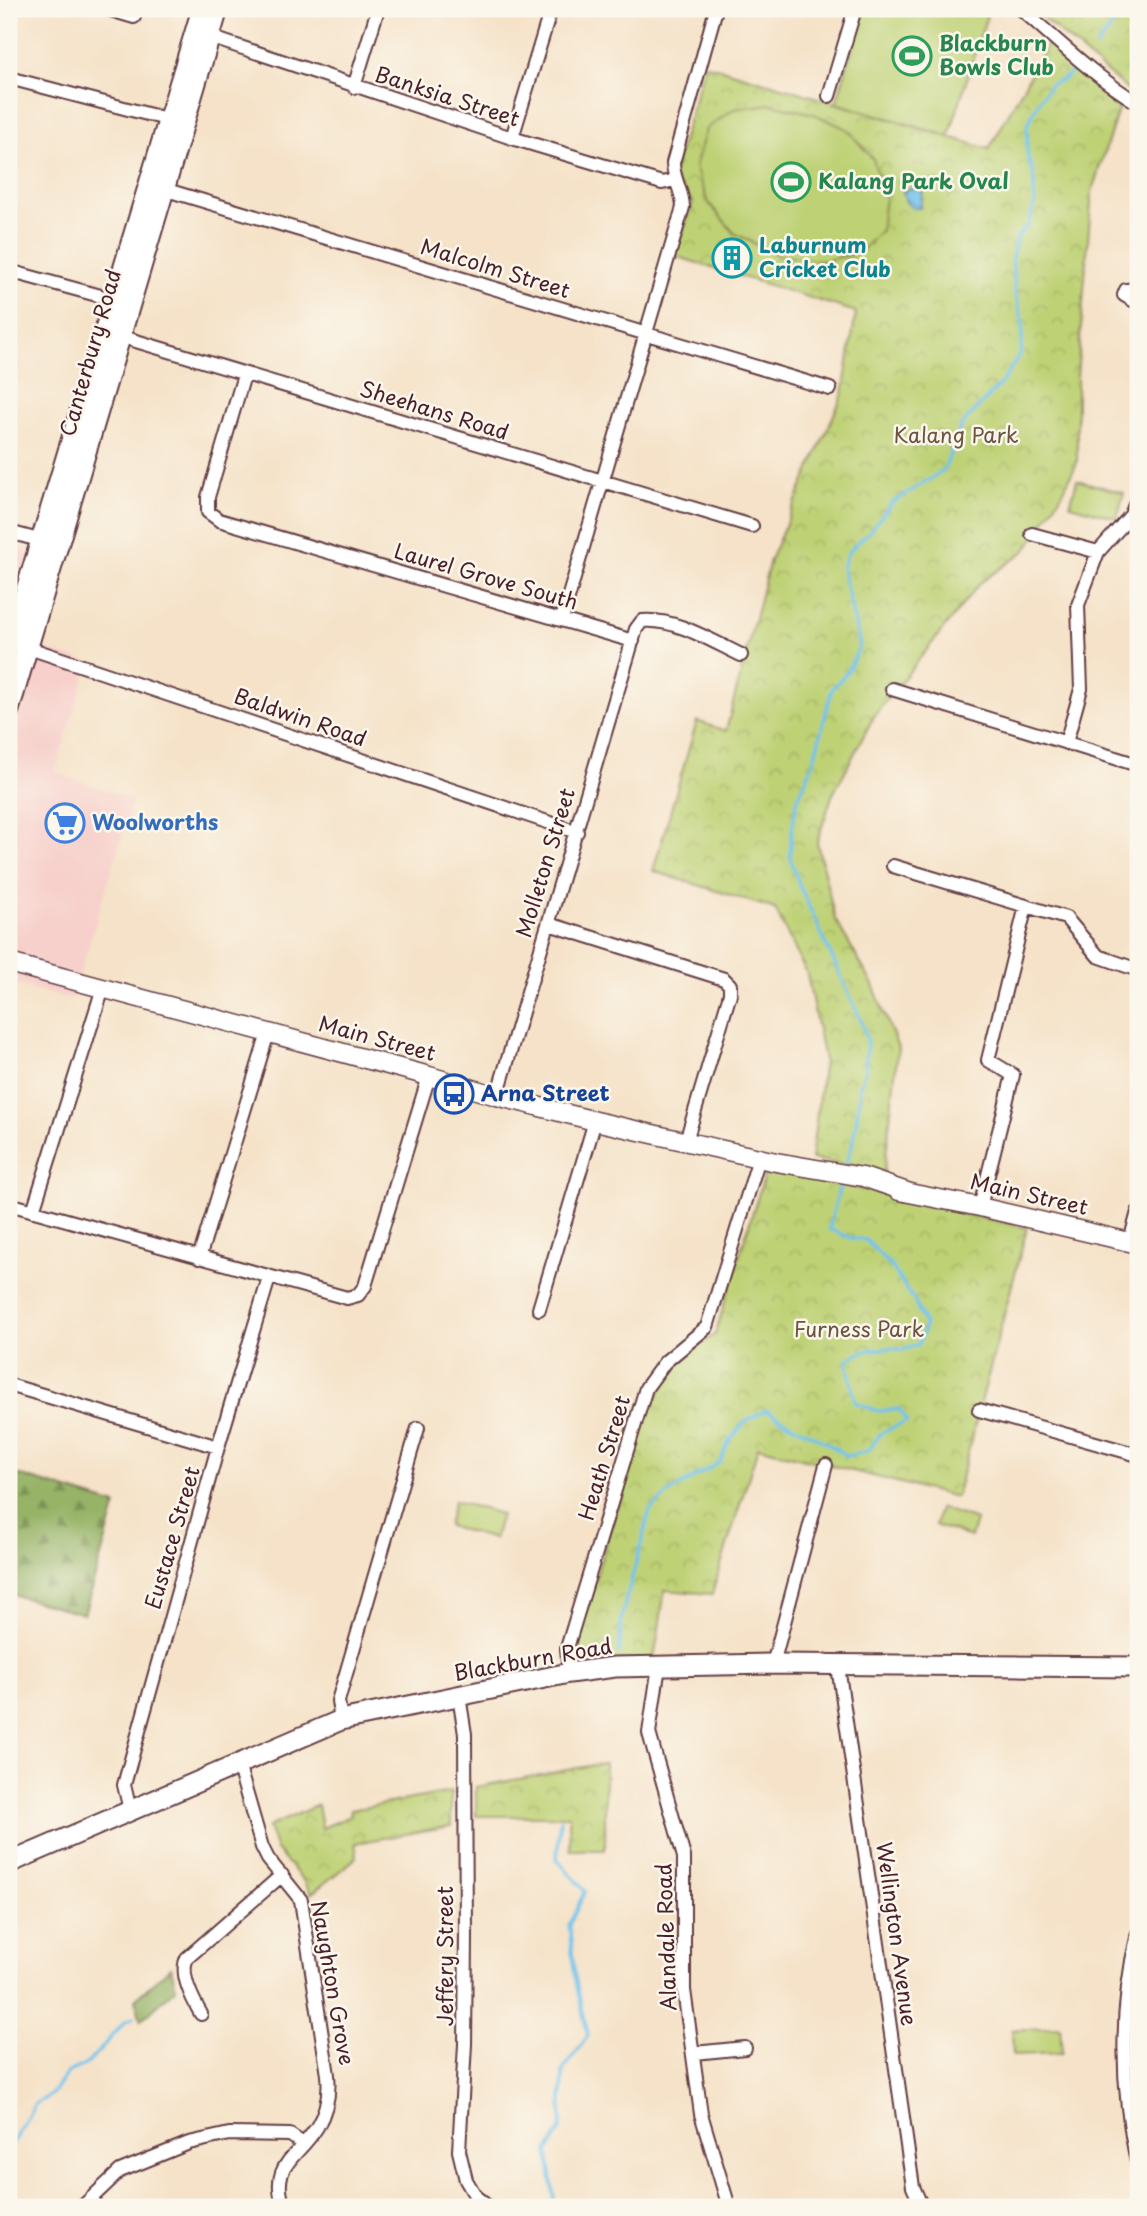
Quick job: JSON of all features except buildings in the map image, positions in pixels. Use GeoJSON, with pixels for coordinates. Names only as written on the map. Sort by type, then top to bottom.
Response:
{"type":"FeatureCollection","features":[{"type":"Feature","properties":{"kind":"main road","name":"Canterbury Road"},"geometry":{"type":"LineString","coordinates":[[176,122],[202,9]]}},
{"type":"Feature","properties":{"kind":"main road","name":"Canterbury Road"},"geometry":{"type":"LineString","coordinates":[[9,709],[15,646],[50,544],[176,122],[218,9]]}},
{"type":"Feature","properties":{"kind":"main road","name":"Blackburn Road"},"geometry":{"type":"LineString","coordinates":[[9,1863],[341,1720],[569,1673],[615,1667],[773,1664],[1138,1667]]}},
{"type":"Feature","properties":{"kind":"street"},"geometry":{"type":"LineString","coordinates":[[9,17],[11,9]]}},
{"type":"Feature","properties":{"kind":"street"},"geometry":{"type":"LineString","coordinates":[[107,9],[134,17]]}},
{"type":"Feature","properties":{"kind":"street"},"geometry":{"type":"LineString","coordinates":[[354,87],[379,9]]}},
{"type":"Feature","properties":{"kind":"street"},"geometry":{"type":"LineString","coordinates":[[512,138],[551,9]]}},
{"type":"Feature","properties":{"kind":"street"},"geometry":{"type":"LineString","coordinates":[[562,619],[683,207],[673,163],[716,9]]}},
{"type":"Feature","properties":{"kind":"street"},"geometry":{"type":"LineString","coordinates":[[829,96],[855,9]]}},
{"type":"Feature","properties":{"kind":"street"},"geometry":{"type":"LineString","coordinates":[[1021,9],[1114,89],[1138,103]]}},
{"type":"Feature","properties":{"kind":"street","name":"Banksia Street"},"geometry":{"type":"LineString","coordinates":[[209,37],[512,138],[662,183],[675,180]]}},
{"type":"Feature","properties":{"kind":"street"},"geometry":{"type":"LineString","coordinates":[[9,78],[176,122]]}},
{"type":"Feature","properties":{"kind":"street","name":"Malcolm Street"},"geometry":{"type":"LineString","coordinates":[[156,187],[830,389]]}},
{"type":"Feature","properties":{"kind":"street"},"geometry":{"type":"LineString","coordinates":[[9,271],[122,302]]}},
{"type":"Feature","properties":{"kind":"street"},"geometry":{"type":"LineString","coordinates":[[1138,289],[1126,290],[1124,295],[1138,303]]}},
{"type":"Feature","properties":{"kind":"street","name":"Sheehans Road"},"geometry":{"type":"LineString","coordinates":[[113,334],[752,526]]}},
{"type":"Feature","properties":{"kind":"street","name":"Laurel Grove South"},"geometry":{"type":"LineString","coordinates":[[244,374],[208,497],[208,512],[219,520],[634,640]]}},
{"type":"Feature","properties":{"kind":"street"},"geometry":{"type":"LineString","coordinates":[[1066,743],[1081,690],[1078,605],[1098,552],[1131,515],[1138,497]]}},
{"type":"Feature","properties":{"kind":"street"},"geometry":{"type":"LineString","coordinates":[[9,532],[50,544]]}},
{"type":"Feature","properties":{"kind":"street"},"geometry":{"type":"LineString","coordinates":[[1032,534],[1098,552]]}},
{"type":"Feature","properties":{"kind":"street"},"geometry":{"type":"LineString","coordinates":[[634,640],[636,629],[642,621],[654,620],[690,631],[741,655]]}},
{"type":"Feature","properties":{"kind":"street","name":"Molleton Street"},"geometry":{"type":"LineString","coordinates":[[497,1096],[634,640]]}},
{"type":"Feature","properties":{"kind":"street","name":"Baldwin Road"},"geometry":{"type":"LineString","coordinates":[[15,646],[577,832]]}},
{"type":"Feature","properties":{"kind":"street"},"geometry":{"type":"LineString","coordinates":[[892,689],[1138,765]]}},
{"type":"Feature","properties":{"kind":"street"},"geometry":{"type":"LineString","coordinates":[[893,866],[1066,918],[1098,956],[1138,970]]}},
{"type":"Feature","properties":{"kind":"street"},"geometry":{"type":"LineString","coordinates":[[980,1207],[1013,1075],[988,1060],[1026,906]]}},
{"type":"Feature","properties":{"kind":"street"},"geometry":{"type":"LineString","coordinates":[[549,924],[724,979],[730,985],[730,994],[685,1141]]}},
{"type":"Feature","properties":{"kind":"street","name":"Main Street"},"geometry":{"type":"LineString","coordinates":[[9,963],[595,1121],[1134,1242]]}},
{"type":"Feature","properties":{"kind":"street"},"geometry":{"type":"LineString","coordinates":[[33,1211],[103,988]]}},
{"type":"Feature","properties":{"kind":"street"},"geometry":{"type":"LineString","coordinates":[[199,1258],[268,1033]]}},
{"type":"Feature","properties":{"kind":"street"},"geometry":{"type":"LineString","coordinates":[[9,1204],[269,1278],[347,1297],[358,1295],[365,1286],[429,1076]]}},
{"type":"Feature","properties":{"kind":"street"},"geometry":{"type":"LineString","coordinates":[[539,1309],[595,1121]]}},
{"type":"Feature","properties":{"kind":"street","name":"Heath Street"},"geometry":{"type":"LineString","coordinates":[[569,1673],[567,1648],[646,1388],[664,1362],[707,1327],[767,1160]]}},
{"type":"Feature","properties":{"kind":"street"},"geometry":{"type":"LineString","coordinates":[[1134,1242],[1138,1212]]}},
{"type":"Feature","properties":{"kind":"street","name":"Eustace Street"},"geometry":{"type":"LineString","coordinates":[[130,1810],[124,1785],[218,1447],[269,1278]]}},
{"type":"Feature","properties":{"kind":"street"},"geometry":{"type":"LineString","coordinates":[[9,1385],[218,1447]]}},
{"type":"Feature","properties":{"kind":"street"},"geometry":{"type":"LineString","coordinates":[[979,1410],[1138,1455]]}},
{"type":"Feature","properties":{"kind":"street"},"geometry":{"type":"LineString","coordinates":[[341,1720],[338,1701],[418,1427]]}},
{"type":"Feature","properties":{"kind":"street"},"geometry":{"type":"LineString","coordinates":[[773,1664],[826,1465]]}},
{"type":"Feature","properties":{"kind":"street","name":"Wellington Avenue"},"geometry":{"type":"LineString","coordinates":[[838,1665],[913,2187],[922,2207]]}},
{"type":"Feature","properties":{"kind":"street","name":"Alandale Road"},"geometry":{"type":"LineString","coordinates":[[659,1666],[649,1733],[684,1857],[684,1990],[701,2114],[729,2207]]}},
{"type":"Feature","properties":{"kind":"street","name":"Jeffery Street"},"geometry":{"type":"LineString","coordinates":[[459,1696],[465,1734],[466,1936],[465,2044],[459,2151],[466,2180],[475,2197],[488,2207]]}},
{"type":"Feature","properties":{"kind":"street","name":"Naughton Grove"},"geometry":{"type":"LineString","coordinates":[[238,1764],[262,1847],[268,1859],[298,1895],[303,1908],[329,2082],[328,2101],[316,2128],[280,2174],[279,2189],[284,2207]]}},
{"type":"Feature","properties":{"kind":"street"},"geometry":{"type":"LineString","coordinates":[[201,2014],[192,1997],[185,1972],[187,1958],[282,1875]]}},
{"type":"Feature","properties":{"kind":"street"},"geometry":{"type":"LineString","coordinates":[[1138,1933],[1131,1961],[1123,2047],[1130,2132],[1138,2167]]}},
{"type":"Feature","properties":{"kind":"street"},"geometry":{"type":"LineString","coordinates":[[694,2053],[745,2048]]}},
{"type":"Feature","properties":{"kind":"street"},"geometry":{"type":"LineString","coordinates":[[82,2207],[120,2171],[189,2143],[229,2134],[290,2135],[303,2144]]}},
{"type":"Feature","properties":{"kind":"shaded area"},"geometry":{"type":"Polygon","coordinates":[[[9,542],[33,550],[9,626],[9,542]]]}},
{"type":"Feature","properties":{"kind":"shaded area"},"geometry":{"type":"Polygon","coordinates":[[[40,647],[89,663],[55,772],[133,800],[72,1000],[9,982],[9,749],[40,647]]]}},
{"type":"Feature","properties":{"kind":"green space","name":"Blackburn Bowls Club"},"geometry":{"type":"Polygon","coordinates":[[[864,9],[989,9],[949,136],[836,103],[864,9]]]}},
{"type":"Feature","properties":{"kind":"green space"},"geometry":{"type":"Polygon","coordinates":[[[1032,9],[1138,9],[1138,94],[1129,91],[1032,9]]]}},
{"type":"Feature","properties":{"kind":"green space","name":"Kalang Park"},"geometry":{"type":"Polygon","coordinates":[[[1049,41],[1119,107],[1092,191],[1077,376],[1077,463],[1062,494],[1026,550],[980,583],[874,716],[832,796],[817,842],[835,919],[873,985],[898,1048],[884,1172],[811,1159],[824,1060],[807,974],[775,909],[653,871],[697,721],[726,731],[770,560],[843,394],[856,312],[675,256],[693,202],[675,180],[673,173],[705,64],[989,149],[1049,41]]]}},
{"type":"Feature","properties":{"kind":"green space","name":"Kalang Park Oval"},"geometry":{"type":"Polygon","coordinates":[[[771,104],[814,114],[847,129],[873,159],[885,197],[881,230],[860,252],[824,261],[777,255],[734,233],[708,202],[695,167],[706,129],[734,109],[771,104]]]}},
{"type":"Feature","properties":{"kind":"green space"},"geometry":{"type":"Polygon","coordinates":[[[1077,480],[1124,493],[1117,518],[1070,505],[1077,480]]]}},
{"type":"Feature","properties":{"kind":"green space","name":"Furness Park"},"geometry":{"type":"Polygon","coordinates":[[[767,1167],[1027,1228],[956,1497],[758,1447],[712,1594],[665,1590],[654,1660],[579,1660],[573,1652],[642,1425],[673,1366],[715,1334],[767,1167]]]}},
{"type":"Feature","properties":{"kind":"green space"},"geometry":{"type":"Polygon","coordinates":[[[9,1472],[116,1505],[84,1614],[9,1594],[9,1472]]]}},
{"type":"Feature","properties":{"kind":"green space"},"geometry":{"type":"Polygon","coordinates":[[[454,1501],[501,1514],[494,1539],[448,1526],[454,1501]]]}},
{"type":"Feature","properties":{"kind":"green space"},"geometry":{"type":"Polygon","coordinates":[[[940,1508],[976,1520],[971,1537],[935,1525],[940,1508]]]}},
{"type":"Feature","properties":{"kind":"green space"},"geometry":{"type":"Polygon","coordinates":[[[605,1763],[605,1850],[570,1850],[569,1816],[476,1816],[476,1787],[605,1763]]]}},
{"type":"Feature","properties":{"kind":"green space"},"geometry":{"type":"Polygon","coordinates":[[[451,1792],[451,1826],[355,1843],[357,1857],[311,1894],[303,1880],[276,1850],[268,1827],[318,1805],[322,1828],[351,1816],[350,1810],[451,1792]]]}},
{"type":"Feature","properties":{"kind":"green space"},"geometry":{"type":"Polygon","coordinates":[[[171,1967],[176,1988],[141,2020],[135,1999],[171,1967]]]}},
{"type":"Feature","properties":{"kind":"green space"},"geometry":{"type":"Polygon","coordinates":[[[1060,2027],[1062,2053],[1013,2055],[1012,2030],[1060,2027]]]}},
{"type":"Feature","properties":{"kind":"water"},"geometry":{"type":"Polygon","coordinates":[[[913,188],[923,190],[920,208],[913,208],[906,202],[903,191],[913,188]]]}},
{"type":"Feature","properties":{"kind":"waterway"},"geometry":{"type":"LineString","coordinates":[[1096,47],[1125,9]]}},
{"type":"Feature","properties":{"kind":"waterway"},"geometry":{"type":"LineString","coordinates":[[845,1167],[857,1118],[867,1039],[861,1020],[800,887],[790,858],[797,801],[813,763],[832,689],[847,672],[860,646],[842,567],[849,551],[870,531],[892,503],[944,470],[961,426],[1003,381],[1021,352],[1023,324],[1015,292],[1012,257],[1017,237],[1028,225],[1035,204],[1033,173],[1027,154],[1027,126],[1051,84],[1064,79],[1072,71]]}},
{"type":"Feature","properties":{"kind":"waterway"},"geometry":{"type":"LineString","coordinates":[[619,1653],[622,1615],[650,1510],[670,1492],[720,1462],[729,1441],[745,1422],[766,1410],[847,1456],[868,1451],[880,1434],[907,1421],[899,1409],[878,1411],[855,1402],[847,1361],[869,1350],[903,1350],[919,1344],[925,1325],[915,1302],[892,1267],[866,1240],[851,1238],[829,1229],[842,1178]]}},
{"type":"Feature","properties":{"kind":"waterway"},"geometry":{"type":"LineString","coordinates":[[548,2207],[554,2198],[548,2151],[561,2129],[563,2070],[588,2036],[575,1977],[569,1925],[585,1891],[557,1859],[560,1820]]}},
{"type":"Feature","properties":{"kind":"waterway"},"geometry":{"type":"LineString","coordinates":[[9,2147],[35,2104],[51,2095],[67,2073],[88,2063],[125,2022],[133,2018]]}},
{"type":"Feature","properties":{"kind":"place","name":"Blackburn Bowls Club"},"geometry":{"type":"Point","coordinates":[912,56]}},
{"type":"Feature","properties":{"kind":"place","name":"Kalang Park Oval"},"geometry":{"type":"Point","coordinates":[791,182]}},
{"type":"Feature","properties":{"kind":"place","name":"Laburnum Cricket Club"},"geometry":{"type":"Point","coordinates":[732,258]}},
{"type":"Feature","properties":{"kind":"place","name":"Woolworths"},"geometry":{"type":"Point","coordinates":[65,823]}},
{"type":"Feature","properties":{"kind":"place","name":"Arna Street"},"geometry":{"type":"Point","coordinates":[454,1094]}}]}
